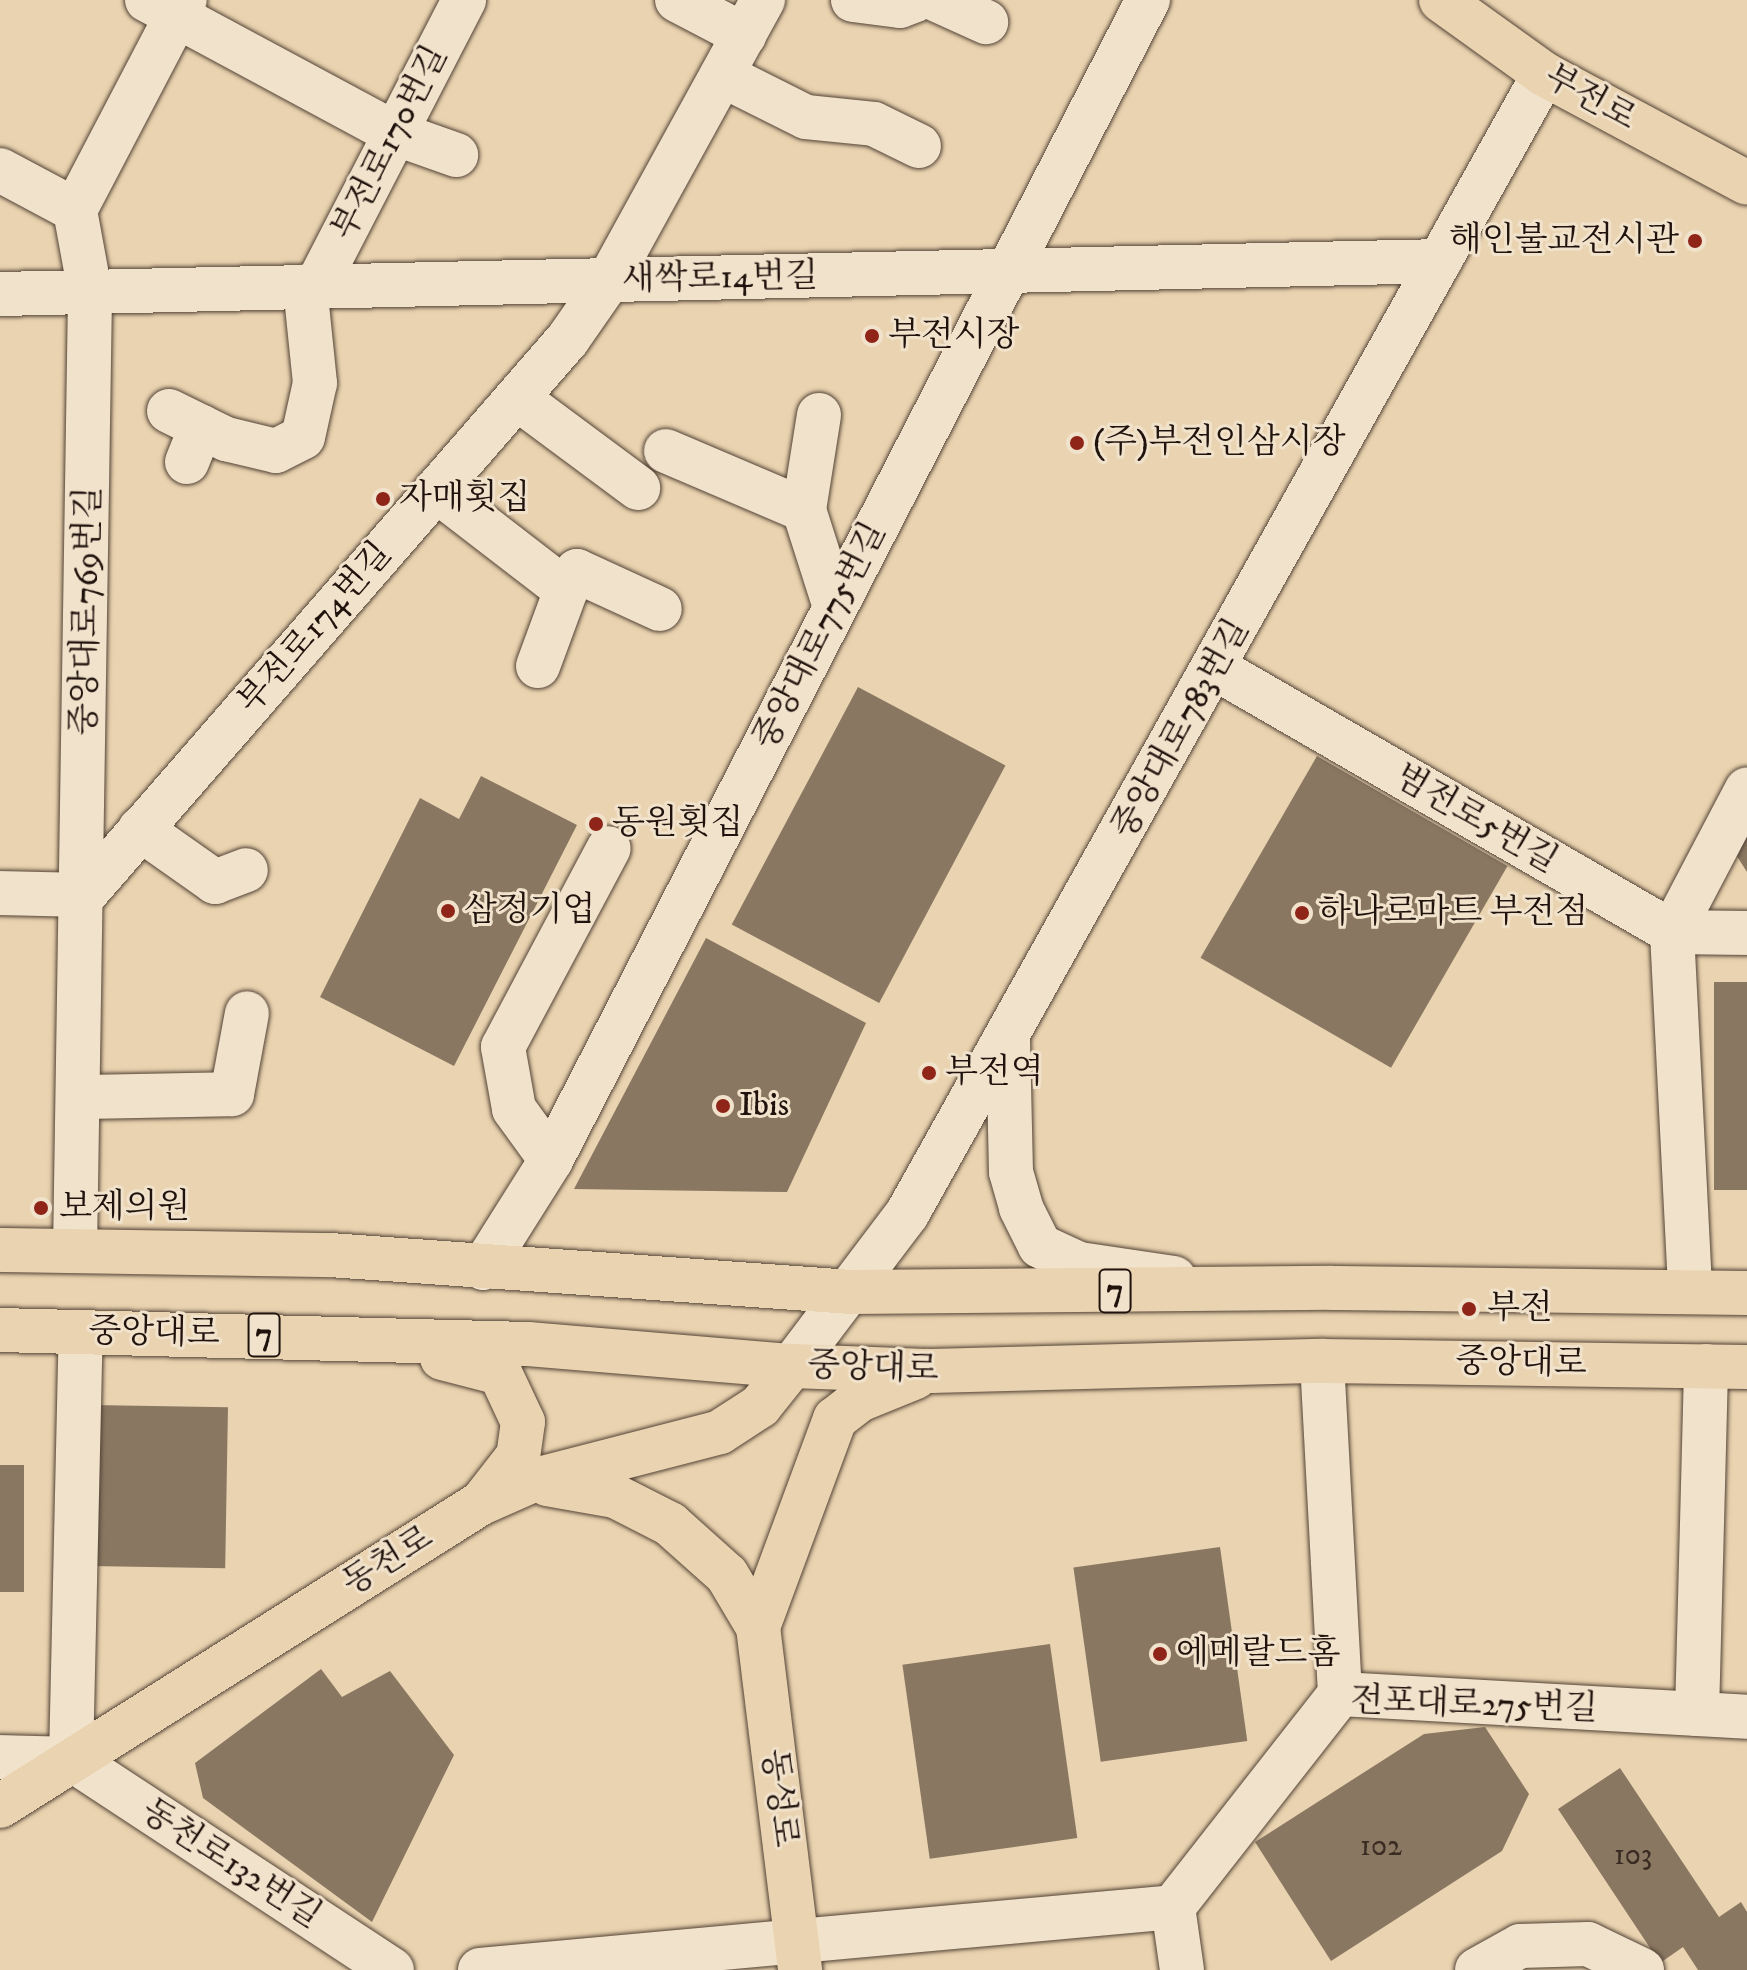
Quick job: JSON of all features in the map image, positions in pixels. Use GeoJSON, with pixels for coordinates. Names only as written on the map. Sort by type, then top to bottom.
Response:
{"type":"FeatureCollection","features":[{"type":"Feature","properties":{"kind":"main road","name":"부전로"},"geometry":{"type":"LineString","coordinates":[[1441,0],[1544,74],[1747,183]]}},
{"type":"Feature","properties":{"kind":"main road","name":"7"},"geometry":{"type":"LineString","coordinates":[[0,1250],[330,1255],[851,1292],[1747,1293]]}},
{"type":"Feature","properties":{"kind":"main road","name":"중앙대로"},"geometry":{"type":"LineString","coordinates":[[0,1330],[334,1336],[601,1349],[792,1366],[931,1371],[1322,1361],[1727,1366]]}},
{"type":"Feature","properties":{"kind":"main road"},"geometry":{"type":"LineString","coordinates":[[334,1336],[410,1354],[463,1360],[500,1373],[523,1422],[518,1456],[481,1503]]}},
{"type":"Feature","properties":{"kind":"main road","name":"동천로"},"geometry":{"type":"LineString","coordinates":[[0,1806],[481,1503],[531,1481],[720,1432],[760,1406],[792,1366]]}},
{"type":"Feature","properties":{"kind":"main road","name":"동성로"},"geometry":{"type":"LineString","coordinates":[[758,1627],[835,1419],[859,1400],[931,1371]]}},
{"type":"Feature","properties":{"kind":"main road","name":"동성로"},"geometry":{"type":"LineString","coordinates":[[531,1481],[615,1496],[670,1524],[727,1575],[758,1627],[799,1955]]}},
{"type":"Feature","properties":{"kind":"street","name":"부전로170번길"},"geometry":{"type":"LineString","coordinates":[[311,287],[464,0]]}},
{"type":"Feature","properties":{"kind":"street"},"geometry":{"type":"LineString","coordinates":[[677,0],[753,18]]}},
{"type":"Feature","properties":{"kind":"street"},"geometry":{"type":"LineString","coordinates":[[853,0],[918,2],[986,22]]}},
{"type":"Feature","properties":{"kind":"street","name":"중앙대로775번길"},"geometry":{"type":"LineString","coordinates":[[483,1268],[551,1160],[1148,0]]}},
{"type":"Feature","properties":{"kind":"street"},"geometry":{"type":"LineString","coordinates":[[0,170],[75,210],[170,6],[394,133],[456,155]]}},
{"type":"Feature","properties":{"kind":"street","name":"부전로174번길"},"geometry":{"type":"LineString","coordinates":[[84,895],[517,398],[609,280],[753,18]]}},
{"type":"Feature","properties":{"kind":"street","name":"중앙대로783번길"},"geometry":{"type":"LineString","coordinates":[[792,1366],[851,1292],[907,1214],[1008,1039],[1544,74]]}},
{"type":"Feature","properties":{"kind":"street"},"geometry":{"type":"LineString","coordinates":[[722,75],[806,117],[874,124],[919,146]]}},
{"type":"Feature","properties":{"kind":"street","name":"중앙대로769번길"},"geometry":{"type":"LineString","coordinates":[[75,210],[90,292],[81,1097],[75,1251]]}},
{"type":"Feature","properties":{"kind":"street","name":"새싹로14번길"},"geometry":{"type":"LineString","coordinates":[[0,294],[1440,261]]}},
{"type":"Feature","properties":{"kind":"street"},"geometry":{"type":"LineString","coordinates":[[186,433],[276,451],[303,437],[315,383],[311,287]]}},
{"type":"Feature","properties":{"kind":"street"},"geometry":{"type":"LineString","coordinates":[[517,398],[638,488]]}},
{"type":"Feature","properties":{"kind":"street"},"geometry":{"type":"LineString","coordinates":[[819,415],[804,510],[835,607]]}},
{"type":"Feature","properties":{"kind":"street"},"geometry":{"type":"LineString","coordinates":[[666,451],[804,510]]}},
{"type":"Feature","properties":{"kind":"street"},"geometry":{"type":"LineString","coordinates":[[436,490],[566,590]]}},
{"type":"Feature","properties":{"kind":"street"},"geometry":{"type":"LineString","coordinates":[[538,666],[566,590],[577,571],[660,609]]}},
{"type":"Feature","properties":{"kind":"street","name":"범전로5번길"},"geometry":{"type":"LineString","coordinates":[[1215,668],[1672,932],[1747,933]]}},
{"type":"Feature","properties":{"kind":"street"},"geometry":{"type":"LineString","coordinates":[[1690,1292],[1672,932],[1747,789]]}},
{"type":"Feature","properties":{"kind":"street"},"geometry":{"type":"LineString","coordinates":[[140,829],[215,882],[246,870]]}},
{"type":"Feature","properties":{"kind":"street"},"geometry":{"type":"LineString","coordinates":[[551,1160],[514,1109],[503,1047],[609,848]]}},
{"type":"Feature","properties":{"kind":"street"},"geometry":{"type":"LineString","coordinates":[[0,893],[84,895]]}},
{"type":"Feature","properties":{"kind":"street"},"geometry":{"type":"LineString","coordinates":[[81,1097],[232,1094],[247,1013]]}},
{"type":"Feature","properties":{"kind":"street"},"geometry":{"type":"LineString","coordinates":[[1008,1039],[1011,1172],[1021,1208],[1040,1246],[1079,1264],[1147,1271],[1227,1291]]}},
{"type":"Feature","properties":{"kind":"street"},"geometry":{"type":"LineString","coordinates":[[0,1757],[71,1759],[81,1332]]}},
{"type":"Feature","properties":{"kind":"street"},"geometry":{"type":"LineString","coordinates":[[1322,1361],[1340,1694]]}},
{"type":"Feature","properties":{"kind":"street"},"geometry":{"type":"LineString","coordinates":[[1697,1714],[1727,1366]]}},
{"type":"Feature","properties":{"kind":"street","name":"전포대로275번길"},"geometry":{"type":"LineString","coordinates":[[1173,1907],[1340,1694],[1747,1717]]}},
{"type":"Feature","properties":{"kind":"street","name":"동천로132번길"},"geometry":{"type":"LineString","coordinates":[[71,1759],[392,1970]]}},
{"type":"Feature","properties":{"kind":"street"},"geometry":{"type":"LineString","coordinates":[[480,1970],[799,1955],[1173,1907],[1182,1970]]}},
{"type":"Feature","properties":{"kind":"street"},"geometry":{"type":"LineString","coordinates":[[1477,1970],[1520,1946],[1588,1944],[1642,1970]]}},
{"type":"Feature","properties":{"kind":"building"},"geometry":{"type":"Polygon","coordinates":[[[858,687],[1005,765],[879,1003],[732,925],[858,687]]]}},
{"type":"Feature","properties":{"kind":"building"},"geometry":{"type":"Polygon","coordinates":[[[1317,756],[1508,866],[1391,1068],[1200,958],[1317,756]]]}},
{"type":"Feature","properties":{"kind":"building","name":"삼정기업"},"geometry":{"type":"Polygon","coordinates":[[[481,776],[577,825],[454,1066],[320,997],[420,798],[459,819],[481,776]]]}},
{"type":"Feature","properties":{"kind":"building"},"geometry":{"type":"Polygon","coordinates":[[[1747,825],[1747,872],[1733,850],[1747,825]]]}},
{"type":"Feature","properties":{"kind":"building","name":"Ibis"},"geometry":{"type":"Polygon","coordinates":[[[706,938],[866,1023],[787,1192],[574,1189],[706,938]]]}},
{"type":"Feature","properties":{"kind":"building"},"geometry":{"type":"Polygon","coordinates":[[[1714,982],[1747,982],[1747,1190],[1714,1190],[1714,982]]]}},
{"type":"Feature","properties":{"kind":"building"},"geometry":{"type":"Polygon","coordinates":[[[92,1405],[228,1407],[225,1568],[89,1566],[92,1405]]]}},
{"type":"Feature","properties":{"kind":"building"},"geometry":{"type":"Polygon","coordinates":[[[0,1465],[24,1465],[24,1592],[0,1592],[0,1465]]]}},
{"type":"Feature","properties":{"kind":"building","name":"에메랄드홈"},"geometry":{"type":"Polygon","coordinates":[[[1220,1547],[1247,1741],[1101,1762],[1073,1568],[1220,1547]]]}},
{"type":"Feature","properties":{"kind":"building"},"geometry":{"type":"Polygon","coordinates":[[[1050,1644],[1077,1838],[930,1859],[902,1665],[1050,1644]]]}},
{"type":"Feature","properties":{"kind":"building"},"geometry":{"type":"Polygon","coordinates":[[[321,1669],[342,1697],[390,1671],[454,1755],[372,1922],[203,1798],[195,1763],[321,1669]]]}},
{"type":"Feature","properties":{"kind":"building"},"geometry":{"type":"Polygon","coordinates":[[[1485,1727],[1529,1794],[1502,1851],[1331,1961],[1255,1842],[1424,1734],[1485,1727]]]}},
{"type":"Feature","properties":{"kind":"building"},"geometry":{"type":"Polygon","coordinates":[[[1620,1768],[1719,1917],[1741,1902],[1747,1912],[1747,1970],[1698,1970],[1683,1947],[1660,1963],[1558,1809],[1620,1768]]]}},
{"type":"Feature","properties":{"kind":"place","name":"해인불교전시관"},"geometry":{"type":"Point","coordinates":[1695,241]}},
{"type":"Feature","properties":{"kind":"place","name":"부전시장"},"geometry":{"type":"Point","coordinates":[872,336]}},
{"type":"Feature","properties":{"kind":"place","name":"(주)부전인삼시장"},"geometry":{"type":"Point","coordinates":[1077,443]}},
{"type":"Feature","properties":{"kind":"place","name":"자매횟집"},"geometry":{"type":"Point","coordinates":[383,499]}},
{"type":"Feature","properties":{"kind":"place","name":"동원횟집"},"geometry":{"type":"Point","coordinates":[596,824]}},
{"type":"Feature","properties":{"kind":"place","name":"삼정기업"},"geometry":{"type":"Point","coordinates":[448,911]}},
{"type":"Feature","properties":{"kind":"place","name":"하나로마트 부전점"},"geometry":{"type":"Point","coordinates":[1302,913]}},
{"type":"Feature","properties":{"kind":"place","name":"부전역"},"geometry":{"type":"Point","coordinates":[929,1073]}},
{"type":"Feature","properties":{"kind":"place","name":"Ibis"},"geometry":{"type":"Point","coordinates":[723,1106]}},
{"type":"Feature","properties":{"kind":"place","name":"보제의원"},"geometry":{"type":"Point","coordinates":[41,1208]}},
{"type":"Feature","properties":{"kind":"place","name":"부전"},"geometry":{"type":"Point","coordinates":[1469,1309]}},
{"type":"Feature","properties":{"kind":"place","name":"에메랄드홈"},"geometry":{"type":"Point","coordinates":[1160,1654]}}]}
